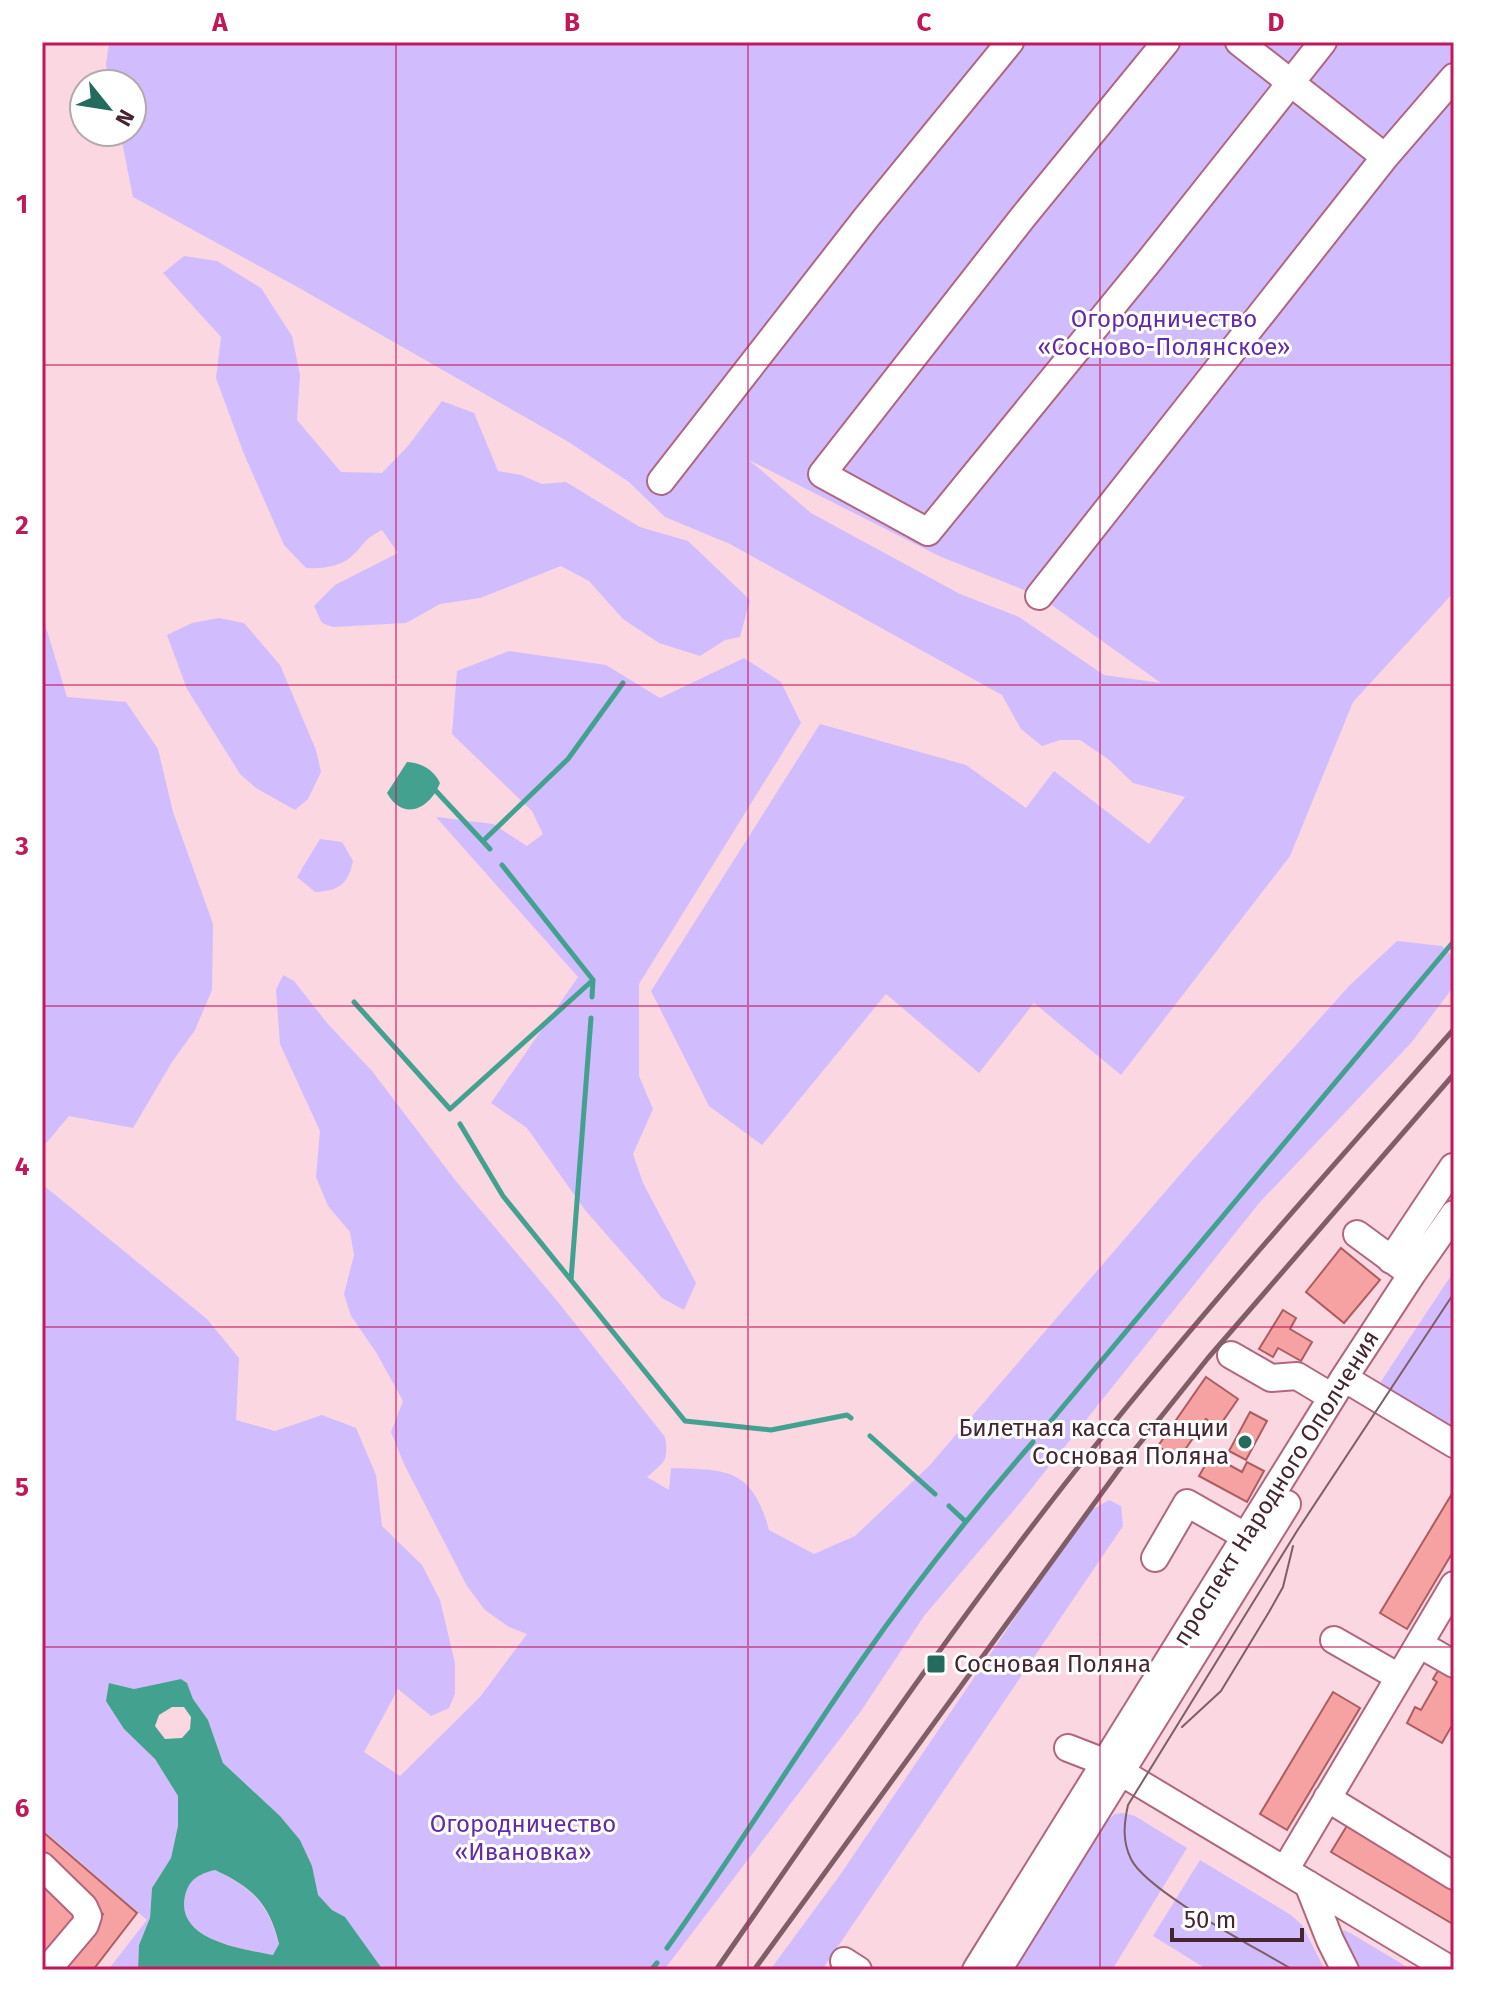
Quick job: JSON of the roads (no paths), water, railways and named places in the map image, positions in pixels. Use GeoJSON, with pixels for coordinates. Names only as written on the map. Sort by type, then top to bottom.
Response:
{"type":"FeatureCollection","features":[{"type":"Feature","properties":{"kind":"street"},"geometry":{"type":"LineString","coordinates":[[661,481],[866,218],[1010,42]]}},
{"type":"Feature","properties":{"kind":"street"},"geometry":{"type":"LineString","coordinates":[[1166,42],[1023,217],[822,474],[928,532],[1323,42]]}},
{"type":"Feature","properties":{"kind":"street"},"geometry":{"type":"LineString","coordinates":[[1239,42],[1385,157]]}},
{"type":"Feature","properties":{"kind":"street"},"geometry":{"type":"LineString","coordinates":[[1039,596],[1385,157],[1454,77]]}},
{"type":"Feature","properties":{"kind":"street"},"geometry":{"type":"LineString","coordinates":[[1357,1234],[1410,1272],[1453,1167]]}},
{"type":"Feature","properties":{"kind":"street","name":"проспект Народного Ополчения"},"geometry":{"type":"LineString","coordinates":[[976,1970],[1112,1766],[1345,1387],[1410,1272],[1454,1214]]}},
{"type":"Feature","properties":{"kind":"street","name":"проспект Народного Ополчения"},"geometry":{"type":"LineString","coordinates":[[1410,1272],[1454,1244]]}},
{"type":"Feature","properties":{"kind":"street"},"geometry":{"type":"LineString","coordinates":[[1231,1355],[1271,1378],[1297,1376],[1345,1387],[1454,1444]]}},
{"type":"Feature","properties":{"kind":"street","name":"проспект Народного Ополчения"},"geometry":{"type":"LineString","coordinates":[[998,1970],[1245,1536],[1345,1387]]}},
{"type":"Feature","properties":{"kind":"street"},"geometry":{"type":"LineString","coordinates":[[1155,1558],[1187,1503],[1245,1536]]}},
{"type":"Feature","properties":{"kind":"street"},"geometry":{"type":"LineString","coordinates":[[1285,1870],[1454,1585]]}},
{"type":"Feature","properties":{"kind":"street"},"geometry":{"type":"LineString","coordinates":[[1334,1640],[1399,1677]]}},
{"type":"Feature","properties":{"kind":"street"},"geometry":{"type":"LineString","coordinates":[[1419,1644],[1454,1664]]}},
{"type":"Feature","properties":{"kind":"street"},"geometry":{"type":"LineString","coordinates":[[1068,1748],[1112,1766],[1308,1884],[1451,1964]]}},
{"type":"Feature","properties":{"kind":"street"},"geometry":{"type":"LineString","coordinates":[[1327,1798],[1454,1876]]}},
{"type":"Feature","properties":{"kind":"street"},"geometry":{"type":"LineString","coordinates":[[45,1875],[84,1907],[88,1916],[85,1925],[47,1970]]}},
{"type":"Feature","properties":{"kind":"street"},"geometry":{"type":"LineString","coordinates":[[1308,1884],[1345,1970]]}},
{"type":"Feature","properties":{"kind":"waterway"},"geometry":{"type":"LineString","coordinates":[[483,841],[568,759],[623,683]]}},
{"type":"Feature","properties":{"kind":"waterway"},"geometry":{"type":"LineString","coordinates":[[436,791],[490,849]]}},
{"type":"Feature","properties":{"kind":"waterway"},"geometry":{"type":"LineString","coordinates":[[502,865],[593,980],[592,997]]}},
{"type":"Feature","properties":{"kind":"waterway"},"geometry":{"type":"LineString","coordinates":[[1045,1428],[1454,941]]}},
{"type":"Feature","properties":{"kind":"waterway"},"geometry":{"type":"LineString","coordinates":[[354,1002],[450,1109],[593,980]]}},
{"type":"Feature","properties":{"kind":"waterway"},"geometry":{"type":"LineString","coordinates":[[571,1280],[591,1018]]}},
{"type":"Feature","properties":{"kind":"waterway"},"geometry":{"type":"LineString","coordinates":[[460,1124],[503,1196],[685,1421],[771,1430],[847,1415],[851,1418]]}},
{"type":"Feature","properties":{"kind":"waterway"},"geometry":{"type":"LineString","coordinates":[[870,1436],[935,1494]]}},
{"type":"Feature","properties":{"kind":"waterway"},"geometry":{"type":"LineString","coordinates":[[667,1948],[881,1633],[944,1549],[1033,1442]]}},
{"type":"Feature","properties":{"kind":"waterway"},"geometry":{"type":"LineString","coordinates":[[949,1506],[965,1521]]}},
{"type":"Feature","properties":{"kind":"waterway"},"geometry":{"type":"LineString","coordinates":[[651,1970],[657,1963]]}},
{"type":"Feature","properties":{"kind":"tram line"},"geometry":{"type":"LineString","coordinates":[[1293,1970],[1180,1903],[1141,1872],[1126,1846],[1128,1805],[1297,1531],[1454,1293]]}},
{"type":"Feature","properties":{"kind":"tram line"},"geometry":{"type":"LineString","coordinates":[[1182,1727],[1221,1691],[1283,1587],[1293,1546]]}},
{"type":"Feature","properties":{"kind":"railway"},"geometry":{"type":"LineString","coordinates":[[716,1970],[901,1705],[1045,1509],[1227,1287],[1454,1029]]}},
{"type":"Feature","properties":{"kind":"railway"},"geometry":{"type":"LineString","coordinates":[[754,1970],[1120,1468],[1208,1358],[1454,1074]]}},
{"type":"Feature","properties":{"kind":"place","name":"Билетная касса станции Сосновая Поляна"},"geometry":{"type":"Point","coordinates":[1245,1442]}},
{"type":"Feature","properties":{"kind":"place","name":"Сосновая Поляна"},"geometry":{"type":"Point","coordinates":[936,1664]}},
{"type":"Feature","properties":{"kind":"park label","name":"Огородничество «Сосново-Полянское»"},"geometry":{"type":"Point","coordinates":[1164,333]}},
{"type":"Feature","properties":{"kind":"park label","name":"Огородничество «Ивановка»"},"geometry":{"type":"Point","coordinates":[523,1838]}}]}
